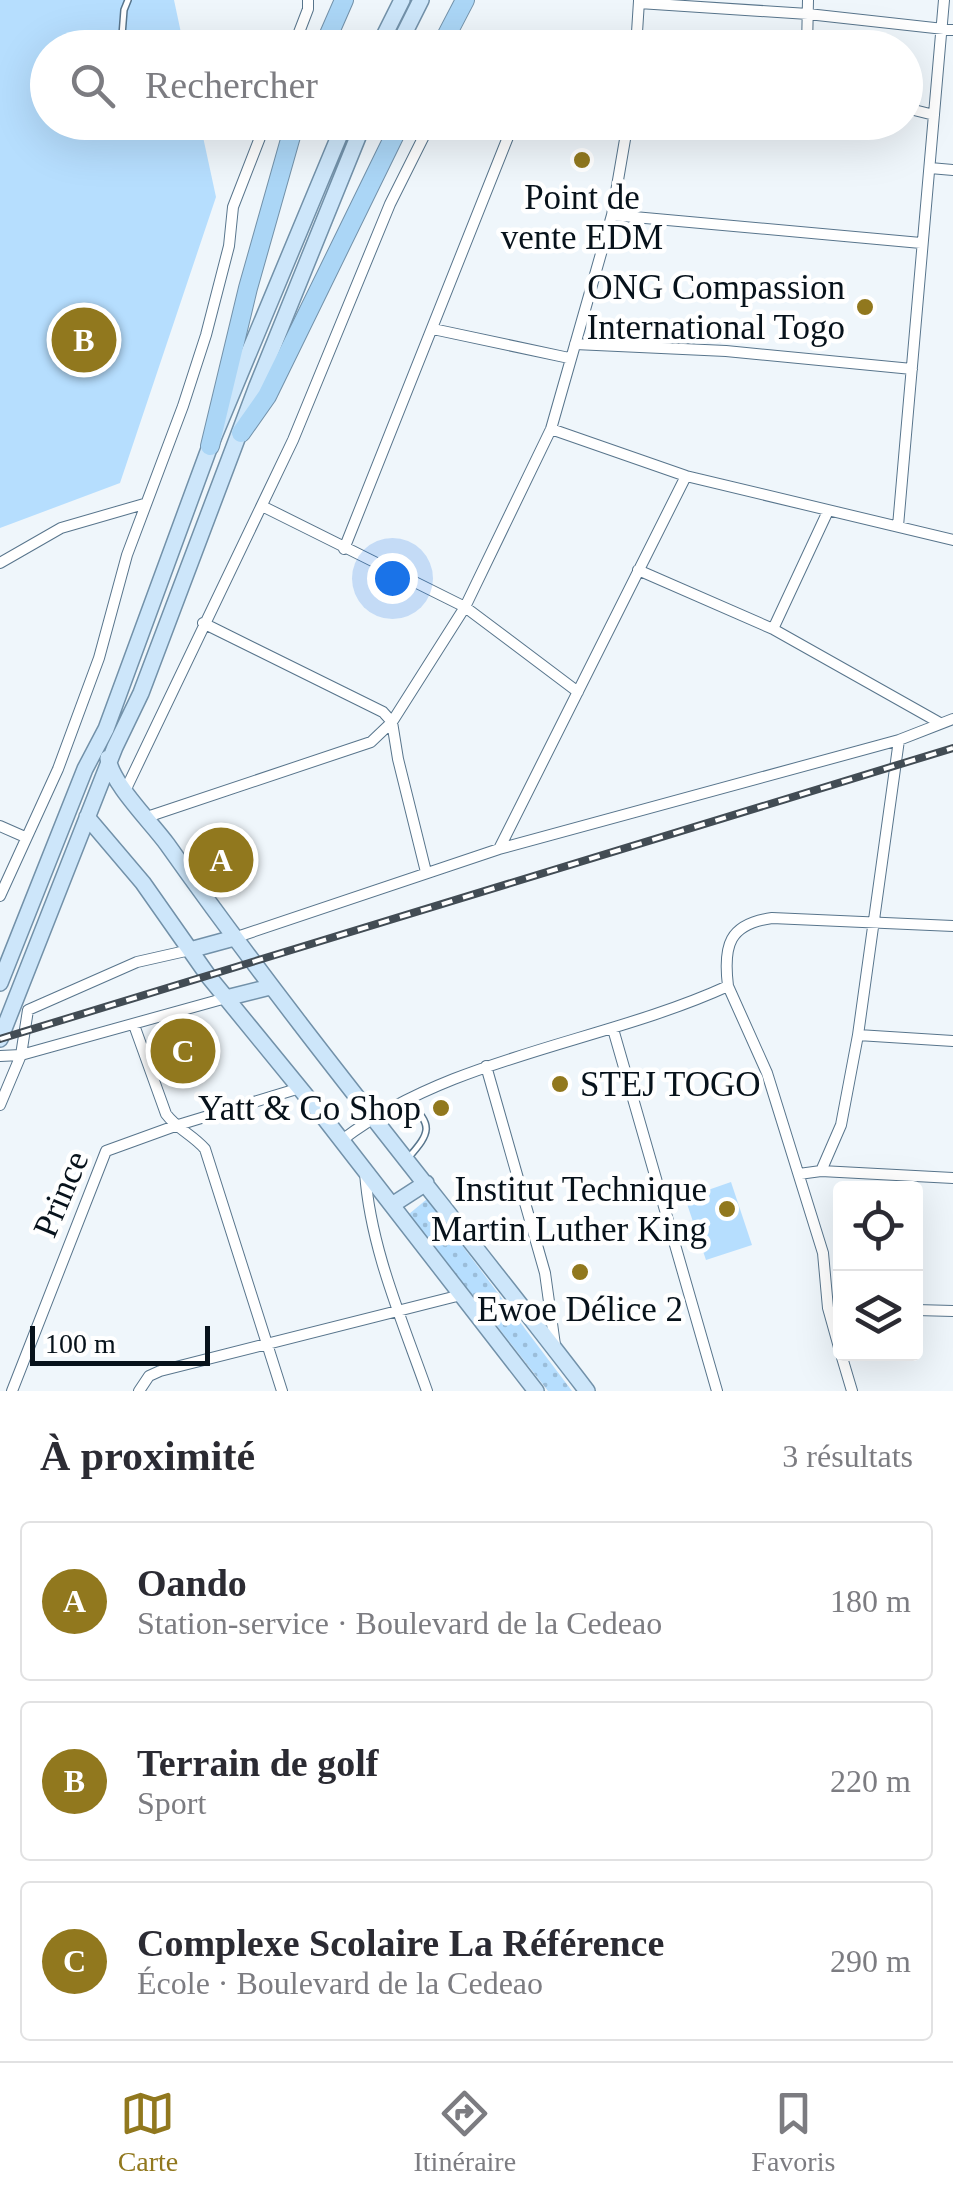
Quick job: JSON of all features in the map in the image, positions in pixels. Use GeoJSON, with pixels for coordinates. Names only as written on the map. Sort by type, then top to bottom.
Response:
{"type":"FeatureCollection","features":[{"type":"Feature","properties":{"kind":"highway"},"geometry":{"type":"LineString","coordinates":[[331,30],[344,0]]}},
{"type":"Feature","properties":{"kind":"highway"},"geometry":{"type":"LineString","coordinates":[[449,30],[465,0]]}},
{"type":"Feature","properties":{"kind":"highway"},"geometry":{"type":"LineString","coordinates":[[210,446],[248,288],[290,140]]}},
{"type":"Feature","properties":{"kind":"highway"},"geometry":{"type":"LineString","coordinates":[[240,434],[267,396],[392,140]]}},
{"type":"Feature","properties":{"kind":"main road"},"geometry":{"type":"LineString","coordinates":[[387,30],[402,0]]}},
{"type":"Feature","properties":{"kind":"main road"},"geometry":{"type":"LineString","coordinates":[[406,30],[420,0]]}},
{"type":"Feature","properties":{"kind":"main road"},"geometry":{"type":"LineString","coordinates":[[0,984],[85,769],[106,729],[210,446],[338,140]]}},
{"type":"Feature","properties":{"kind":"main road"},"geometry":{"type":"LineString","coordinates":[[0,1040],[108,765],[141,693],[357,140]]}},
{"type":"Feature","properties":{"kind":"main road"},"geometry":{"type":"LineString","coordinates":[[106,729],[108,765],[125,790],[270,986],[586,1391]]}},
{"type":"Feature","properties":{"kind":"main road"},"geometry":{"type":"LineString","coordinates":[[85,769],[90,795],[87,817],[143,883],[226,998],[342,1140],[536,1391]]}},
{"type":"Feature","properties":{"kind":"main road"},"geometry":{"type":"LineString","coordinates":[[190,950],[234,938]]}},
{"type":"Feature","properties":{"kind":"main road"},"geometry":{"type":"LineString","coordinates":[[226,998],[270,986]]}},
{"type":"Feature","properties":{"kind":"main road"},"geometry":{"type":"LineString","coordinates":[[392,1205],[426,1182]]}},
{"type":"Feature","properties":{"kind":"street"},"geometry":{"type":"LineString","coordinates":[[300,30],[308,0]]}},
{"type":"Feature","properties":{"kind":"street"},"geometry":{"type":"LineString","coordinates":[[808,0],[808,30]]}},
{"type":"Feature","properties":{"kind":"street"},"geometry":{"type":"LineString","coordinates":[[898,526],[921,243],[947,30],[944,0]]}},
{"type":"Feature","properties":{"kind":"street"},"geometry":{"type":"LineString","coordinates":[[637,30],[639,2],[808,14],[947,30]]}},
{"type":"Feature","properties":{"kind":"street"},"geometry":{"type":"LineString","coordinates":[[923,112],[934,115]]}},
{"type":"Feature","properties":{"kind":"street"},"geometry":{"type":"LineString","coordinates":[[0,896],[58,769],[99,658],[126,555],[183,406],[220,287],[233,206],[259,140]]}},
{"type":"Feature","properties":{"kind":"street"},"geometry":{"type":"LineString","coordinates":[[125,790],[262,506],[390,204],[422,140]]}},
{"type":"Feature","properties":{"kind":"street"},"geometry":{"type":"LineString","coordinates":[[344,549],[507,140]]}},
{"type":"Feature","properties":{"kind":"street"},"geometry":{"type":"LineString","coordinates":[[147,817],[371,742],[392,722],[464,607],[551,429],[612,215],[625,140]]}},
{"type":"Feature","properties":{"kind":"street"},"geometry":{"type":"LineString","coordinates":[[930,168],[953,170]]}},
{"type":"Feature","properties":{"kind":"street"},"geometry":{"type":"LineString","coordinates":[[612,215],[921,243]]}},
{"type":"Feature","properties":{"kind":"street"},"geometry":{"type":"LineString","coordinates":[[433,329],[569,358]]}},
{"type":"Feature","properties":{"kind":"street"},"geometry":{"type":"LineString","coordinates":[[575,344],[726,351],[912,369]]}},
{"type":"Feature","properties":{"kind":"street"},"geometry":{"type":"LineString","coordinates":[[551,429],[686,476],[953,540]]}},
{"type":"Feature","properties":{"kind":"street"},"geometry":{"type":"LineString","coordinates":[[500,849],[686,476]]}},
{"type":"Feature","properties":{"kind":"street"},"geometry":{"type":"LineString","coordinates":[[0,564],[61,528],[144,504]]}},
{"type":"Feature","properties":{"kind":"street"},"geometry":{"type":"LineString","coordinates":[[262,506],[464,607],[578,692]]}},
{"type":"Feature","properties":{"kind":"street"},"geometry":{"type":"LineString","coordinates":[[772,629],[828,510]]}},
{"type":"Feature","properties":{"kind":"street"},"geometry":{"type":"LineString","coordinates":[[638,570],[772,629],[940,723]]}},
{"type":"Feature","properties":{"kind":"street"},"geometry":{"type":"LineString","coordinates":[[203,623],[373,704],[392,722],[426,872]]}},
{"type":"Feature","properties":{"kind":"street"},"geometry":{"type":"LineString","coordinates":[[234,938],[500,849],[899,740],[953,719]]}},
{"type":"Feature","properties":{"kind":"street"},"geometry":{"type":"LineString","coordinates":[[820,1172],[841,1125],[858,1035],[899,740]]}},
{"type":"Feature","properties":{"kind":"street"},"geometry":{"type":"LineString","coordinates":[[0,826],[25,837]]}},
{"type":"Feature","properties":{"kind":"street"},"geometry":{"type":"LineString","coordinates":[[833,1303],[823,1252],[767,1073],[728,986],[728,948],[737,930],[750,921],[772,918],[953,926]]}},
{"type":"Feature","properties":{"kind":"street"},"geometry":{"type":"LineString","coordinates":[[0,1106],[20,1054],[28,1010],[137,962],[190,950]]}},
{"type":"Feature","properties":{"kind":"street"},"geometry":{"type":"LineString","coordinates":[[342,1140],[374,1116],[486,1066],[685,1006],[728,986]]}},
{"type":"Feature","properties":{"kind":"street"},"geometry":{"type":"LineString","coordinates":[[0,1056],[134,1025],[226,998]]}},
{"type":"Feature","properties":{"kind":"street"},"geometry":{"type":"LineString","coordinates":[[134,1025],[166,1114],[205,1149],[282,1391]]}},
{"type":"Feature","properties":{"kind":"street"},"geometry":{"type":"LineString","coordinates":[[613,1029],[717,1391]]}},
{"type":"Feature","properties":{"kind":"street"},"geometry":{"type":"LineString","coordinates":[[858,1035],[953,1041]]}},
{"type":"Feature","properties":{"kind":"street"},"geometry":{"type":"LineString","coordinates":[[486,1066],[545,1273],[556,1351]]}},
{"type":"Feature","properties":{"kind":"street","name":"Prince"},"geometry":{"type":"LineString","coordinates":[[12,1391],[106,1151],[300,1088]]}},
{"type":"Feature","properties":{"kind":"street"},"geometry":{"type":"LineString","coordinates":[[364,1170],[367,1203],[427,1391]]}},
{"type":"Feature","properties":{"kind":"street"},"geometry":{"type":"LineString","coordinates":[[799,1174],[953,1178]]}},
{"type":"Feature","properties":{"kind":"street"},"geometry":{"type":"LineString","coordinates":[[139,1391],[150,1376],[160,1371],[461,1295]]}},
{"type":"Feature","properties":{"kind":"street"},"geometry":{"type":"LineString","coordinates":[[923,1310],[953,1312]]}},
{"type":"Feature","properties":{"kind":"street"},"geometry":{"type":"LineString","coordinates":[[844,1361],[852,1391]]}},
{"type":"Feature","properties":{"kind":"lane"},"geometry":{"type":"LineString","coordinates":[[122,30],[128,0]]}},
{"type":"Feature","properties":{"kind":"lane"},"geometry":{"type":"LineString","coordinates":[[406,1100],[422,1114],[428,1131],[407,1159]]}},
{"type":"Feature","properties":{"kind":"shaded area"},"geometry":{"type":"Polygon","coordinates":[[[0,0],[174,0],[180,30],[30,30],[30,140],[204,140],[216,197],[120,483],[0,528],[0,0]]]}},
{"type":"Feature","properties":{"kind":"shaded area"},"geometry":{"type":"Polygon","coordinates":[[[731,1182],[752,1245],[706,1260],[685,1198],[731,1182]]]}},
{"type":"Feature","properties":{"kind":"shaded area"},"geometry":{"type":"Polygon","coordinates":[[[427,1199],[572,1391],[548,1391],[409,1214],[427,1199]]]}},
{"type":"Feature","properties":{"kind":"railway"},"geometry":{"type":"LineString","coordinates":[[0,1039],[953,748]]}},
{"type":"Feature","properties":{"kind":"place","name":"Point de vente EDM"},"geometry":{"type":"Point","coordinates":[582,160]}},
{"type":"Feature","properties":{"kind":"place","name":"ONG Compassion International Togo"},"geometry":{"type":"Point","coordinates":[865,307]}},
{"type":"Feature","properties":{"kind":"place","name":"Terrain de golf"},"geometry":{"type":"Point","coordinates":[84,340]}},
{"type":"Feature","properties":{"kind":"place","name":"Oando"},"geometry":{"type":"Point","coordinates":[221,860]}},
{"type":"Feature","properties":{"kind":"place","name":"Complexe Scolaire La Référence"},"geometry":{"type":"Point","coordinates":[183,1051]}},
{"type":"Feature","properties":{"kind":"place","name":"STEJ TOGO"},"geometry":{"type":"Point","coordinates":[560,1084]}},
{"type":"Feature","properties":{"kind":"place","name":"Yatt & Co Shop"},"geometry":{"type":"Point","coordinates":[441,1108]}},
{"type":"Feature","properties":{"kind":"place","name":"Institut Technique Martin Luther King"},"geometry":{"type":"Point","coordinates":[727,1209]}},
{"type":"Feature","properties":{"kind":"place","name":"Ewoe Délice 2"},"geometry":{"type":"Point","coordinates":[580,1272]}}]}
